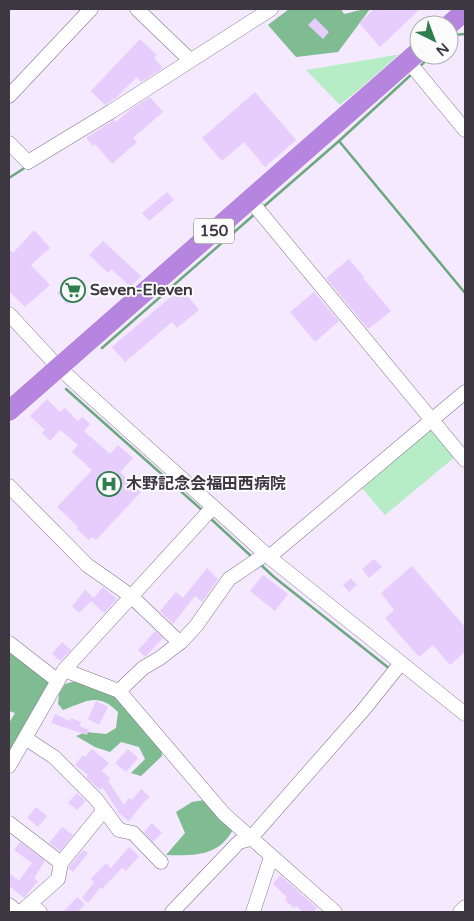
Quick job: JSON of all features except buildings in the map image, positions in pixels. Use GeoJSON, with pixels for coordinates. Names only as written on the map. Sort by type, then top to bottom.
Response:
{"type":"FeatureCollection","features":[{"type":"Feature","properties":{"kind":"highway","name":"150"},"geometry":{"type":"LineString","coordinates":[[9,411],[409,60]]}},
{"type":"Feature","properties":{"kind":"street"},"geometry":{"type":"LineString","coordinates":[[9,96],[91,9]]}},
{"type":"Feature","properties":{"kind":"street"},"geometry":{"type":"LineString","coordinates":[[137,9],[190,60]]}},
{"type":"Feature","properties":{"kind":"street"},"geometry":{"type":"LineString","coordinates":[[9,143],[28,162],[112,111],[271,9]]}},
{"type":"Feature","properties":{"kind":"street"},"geometry":{"type":"LineString","coordinates":[[419,65],[465,130]]}},
{"type":"Feature","properties":{"kind":"street"},"geometry":{"type":"LineString","coordinates":[[250,200],[465,460]]}},
{"type":"Feature","properties":{"kind":"street"},"geometry":{"type":"LineString","coordinates":[[9,314],[59,368],[267,556],[465,714]]}},
{"type":"Feature","properties":{"kind":"street"},"geometry":{"type":"LineString","coordinates":[[119,691],[143,668],[180,643],[196,626],[229,579],[267,556],[465,392]]}},
{"type":"Feature","properties":{"kind":"street"},"geometry":{"type":"LineString","coordinates":[[9,486],[87,565],[131,596],[180,643]]}},
{"type":"Feature","properties":{"kind":"street"},"geometry":{"type":"LineString","coordinates":[[9,766],[61,676],[213,507]]}},
{"type":"Feature","properties":{"kind":"street"},"geometry":{"type":"LineString","coordinates":[[9,643],[61,676],[119,691],[224,814],[250,839],[335,912]]}},
{"type":"Feature","properties":{"kind":"street"},"geometry":{"type":"LineString","coordinates":[[172,912],[239,842],[250,839],[365,708],[401,663]]}},
{"type":"Feature","properties":{"kind":"street"},"geometry":{"type":"LineString","coordinates":[[25,738],[54,757],[96,799],[119,830],[133,833],[161,862]]}},
{"type":"Feature","properties":{"kind":"street"},"geometry":{"type":"LineString","coordinates":[[9,906],[17,912],[35,908],[58,879],[61,863],[104,810]]}},
{"type":"Feature","properties":{"kind":"street"},"geometry":{"type":"LineString","coordinates":[[9,823],[61,863]]}},
{"type":"Feature","properties":{"kind":"street"},"geometry":{"type":"LineString","coordinates":[[253,912],[271,857]]}},
{"type":"Feature","properties":{"kind":"street"},"geometry":{"type":"LineString","coordinates":[[460,912],[465,907]]}},
{"type":"Feature","properties":{"kind":"green space"},"geometry":{"type":"Polygon","coordinates":[[[289,9],[341,9],[344,14],[370,9],[338,52],[296,57],[268,25],[289,9]]]}},
{"type":"Feature","properties":{"kind":"green space"},"geometry":{"type":"Polygon","coordinates":[[[402,54],[340,105],[306,70],[402,54]]]}},
{"type":"Feature","properties":{"kind":"green space"},"geometry":{"type":"Polygon","coordinates":[[[431,426],[456,456],[385,515],[361,487],[431,426]]]}},
{"type":"Feature","properties":{"kind":"green space"},"geometry":{"type":"Polygon","coordinates":[[[9,643],[56,685],[9,766],[9,723],[15,713],[9,711],[9,643]]]}},
{"type":"Feature","properties":{"kind":"green space"},"geometry":{"type":"Polygon","coordinates":[[[86,678],[119,691],[161,741],[162,756],[141,776],[131,773],[145,759],[139,747],[121,742],[110,752],[95,747],[76,736],[86,732],[106,734],[116,728],[118,712],[111,706],[98,700],[86,701],[63,710],[58,704],[59,694],[65,684],[86,678]]]}},
{"type":"Feature","properties":{"kind":"green space"},"geometry":{"type":"Polygon","coordinates":[[[210,799],[235,825],[230,835],[223,843],[207,852],[188,855],[166,855],[185,833],[176,812],[192,802],[210,799]]]}},
{"type":"Feature","properties":{"kind":"waterway"},"geometry":{"type":"LineString","coordinates":[[459,34],[465,34]]}},
{"type":"Feature","properties":{"kind":"waterway"},"geometry":{"type":"LineString","coordinates":[[418,68],[421,65]]}},
{"type":"Feature","properties":{"kind":"waterway"},"geometry":{"type":"LineString","coordinates":[[262,208],[413,73]]}},
{"type":"Feature","properties":{"kind":"waterway"},"geometry":{"type":"LineString","coordinates":[[339,141],[465,293]]}},
{"type":"Feature","properties":{"kind":"waterway"},"geometry":{"type":"LineString","coordinates":[[9,178],[26,167]]}},
{"type":"Feature","properties":{"kind":"waterway"},"geometry":{"type":"LineString","coordinates":[[102,348],[256,213]]}},
{"type":"Feature","properties":{"kind":"waterway"},"geometry":{"type":"LineString","coordinates":[[66,389],[203,511]]}},
{"type":"Feature","properties":{"kind":"waterway"},"geometry":{"type":"LineString","coordinates":[[210,518],[252,557]]}},
{"type":"Feature","properties":{"kind":"waterway"},"geometry":{"type":"LineString","coordinates":[[260,564],[390,669]]}},
{"type":"Feature","properties":{"kind":"place","name":"Seven-Eleven"},"geometry":{"type":"Point","coordinates":[73,290]}},
{"type":"Feature","properties":{"kind":"place","name":"木野記念会福田西病院"},"geometry":{"type":"Point","coordinates":[109,484]}}]}
